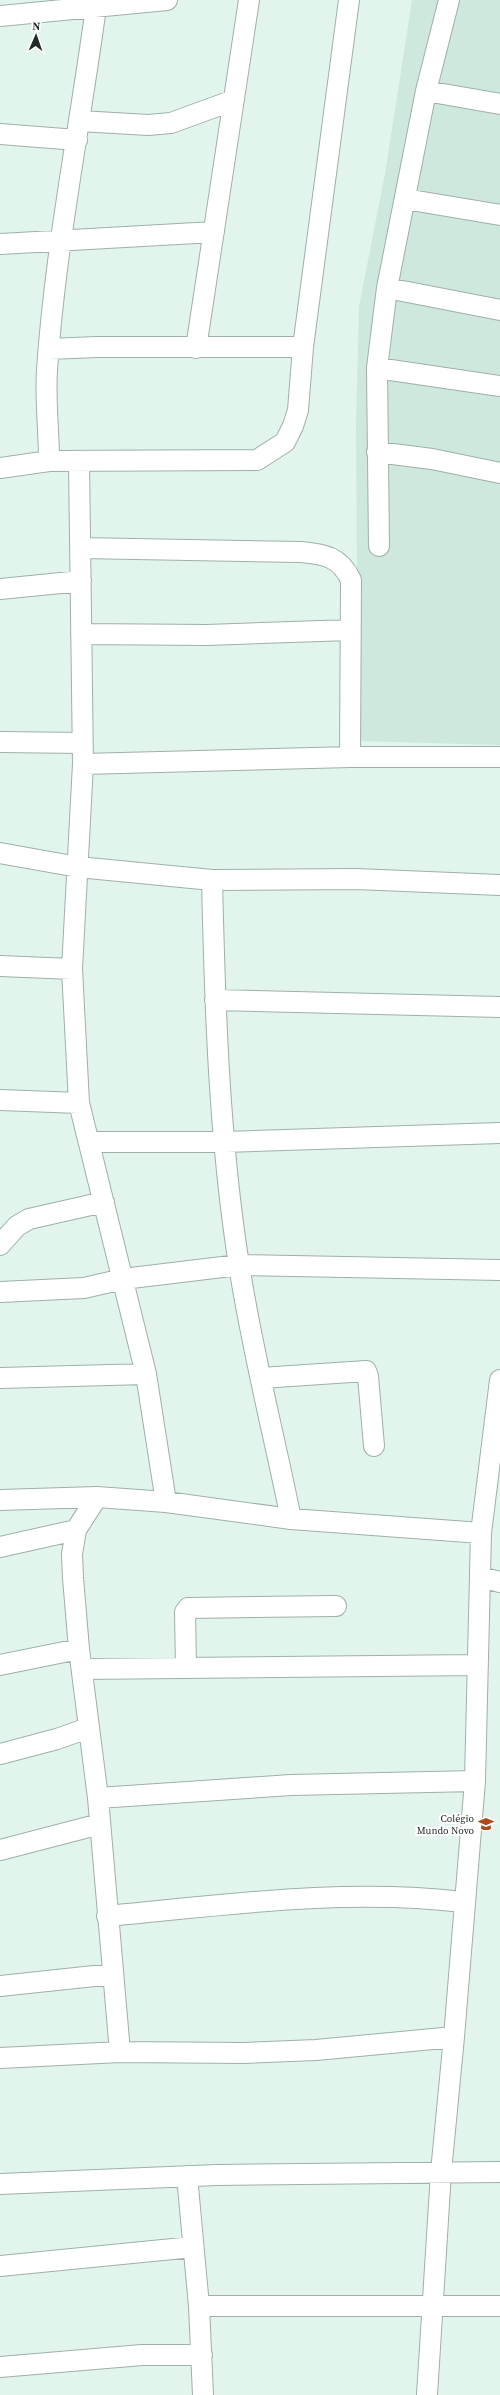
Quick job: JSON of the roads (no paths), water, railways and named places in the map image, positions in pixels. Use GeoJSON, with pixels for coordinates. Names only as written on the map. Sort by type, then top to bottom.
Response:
{"type":"FeatureCollection","features":[{"type":"Feature","properties":{"kind":"street"},"geometry":{"type":"LineString","coordinates":[[0,16],[166,0]]}},
{"type":"Feature","properties":{"kind":"street"},"geometry":{"type":"LineString","coordinates":[[196,348],[249,0]]}},
{"type":"Feature","properties":{"kind":"street"},"geometry":{"type":"LineString","coordinates":[[0,468],[49,461],[257,460],[285,442],[294,426],[298,410],[303,347],[349,0]]}},
{"type":"Feature","properties":{"kind":"street"},"geometry":{"type":"LineString","coordinates":[[379,546],[377,368],[387,288],[426,91],[449,0]]}},
{"type":"Feature","properties":{"kind":"street"},"geometry":{"type":"LineString","coordinates":[[49,461],[47,378],[49,349],[62,241],[96,7]]}},
{"type":"Feature","properties":{"kind":"street"},"geometry":{"type":"LineString","coordinates":[[426,91],[500,104]]}},
{"type":"Feature","properties":{"kind":"street"},"geometry":{"type":"LineString","coordinates":[[80,121],[148,125],[171,123],[234,100]]}},
{"type":"Feature","properties":{"kind":"street"},"geometry":{"type":"LineString","coordinates":[[0,134],[77,140]]}},
{"type":"Feature","properties":{"kind":"street"},"geometry":{"type":"LineString","coordinates":[[405,199],[500,215]]}},
{"type":"Feature","properties":{"kind":"street"},"geometry":{"type":"LineString","coordinates":[[0,244],[214,232]]}},
{"type":"Feature","properties":{"kind":"street"},"geometry":{"type":"LineString","coordinates":[[387,288],[500,310]]}},
{"type":"Feature","properties":{"kind":"street"},"geometry":{"type":"LineString","coordinates":[[49,349],[97,347],[303,347]]}},
{"type":"Feature","properties":{"kind":"street"},"geometry":{"type":"LineString","coordinates":[[377,368],[500,386]]}},
{"type":"Feature","properties":{"kind":"street"},"geometry":{"type":"LineString","coordinates":[[377,452],[432,459],[500,473]]}},
{"type":"Feature","properties":{"kind":"street"},"geometry":{"type":"LineString","coordinates":[[79,462],[83,764],[72,969],[79,1103],[146,1374],[166,1502]]}},
{"type":"Feature","properties":{"kind":"street"},"geometry":{"type":"LineString","coordinates":[[81,548],[295,551],[326,554],[338,561],[346,570],[350,580],[350,757]]}},
{"type":"Feature","properties":{"kind":"street"},"geometry":{"type":"LineString","coordinates":[[0,589],[81,582]]}},
{"type":"Feature","properties":{"kind":"street"},"geometry":{"type":"LineString","coordinates":[[81,634],[191,635],[350,630]]}},
{"type":"Feature","properties":{"kind":"street"},"geometry":{"type":"LineString","coordinates":[[0,742],[82,743]]}},
{"type":"Feature","properties":{"kind":"street"},"geometry":{"type":"LineString","coordinates":[[83,764],[350,757],[500,757]]}},
{"type":"Feature","properties":{"kind":"street"},"geometry":{"type":"LineString","coordinates":[[0,853],[78,867],[212,880],[356,878],[500,884]]}},
{"type":"Feature","properties":{"kind":"street"},"geometry":{"type":"LineString","coordinates":[[212,880],[215,1000],[224,1142],[239,1265],[291,1519]]}},
{"type":"Feature","properties":{"kind":"street"},"geometry":{"type":"LineString","coordinates":[[0,966],[72,969]]}},
{"type":"Feature","properties":{"kind":"street"},"geometry":{"type":"LineString","coordinates":[[215,1000],[500,1007]]}},
{"type":"Feature","properties":{"kind":"street"},"geometry":{"type":"LineString","coordinates":[[0,1100],[79,1103]]}},
{"type":"Feature","properties":{"kind":"street"},"geometry":{"type":"LineString","coordinates":[[89,1142],[224,1142],[500,1133]]}},
{"type":"Feature","properties":{"kind":"street"},"geometry":{"type":"LineString","coordinates":[[0,1245],[18,1226],[29,1220],[104,1202]]}},
{"type":"Feature","properties":{"kind":"street"},"geometry":{"type":"LineString","coordinates":[[0,1292],[84,1288],[123,1279],[239,1265],[500,1270]]}},
{"type":"Feature","properties":{"kind":"street"},"geometry":{"type":"LineString","coordinates":[[261,1378],[366,1371],[368,1376],[374,1446]]}},
{"type":"Feature","properties":{"kind":"street"},"geometry":{"type":"LineString","coordinates":[[0,1378],[146,1374]]}},
{"type":"Feature","properties":{"kind":"street"},"geometry":{"type":"LineString","coordinates":[[427,2395],[431,2307],[441,2172],[454,2037],[463,1902],[475,1781],[478,1664],[491,1580],[481,1533],[500,1380]]}},
{"type":"Feature","properties":{"kind":"street"},"geometry":{"type":"LineString","coordinates":[[97,1497],[76,1530],[72,1554],[79,1650],[98,1798],[107,1916],[120,2052]]}},
{"type":"Feature","properties":{"kind":"street"},"geometry":{"type":"LineString","coordinates":[[0,1500],[97,1497],[166,1502],[291,1519],[481,1533]]}},
{"type":"Feature","properties":{"kind":"street"},"geometry":{"type":"LineString","coordinates":[[0,1547],[76,1530]]}},
{"type":"Feature","properties":{"kind":"street"},"geometry":{"type":"LineString","coordinates":[[186,1668],[185,1612],[188,1608],[336,1606]]}},
{"type":"Feature","properties":{"kind":"street"},"geometry":{"type":"LineString","coordinates":[[0,1665],[79,1650]]}},
{"type":"Feature","properties":{"kind":"street"},"geometry":{"type":"LineString","coordinates":[[82,1670],[478,1664]]}},
{"type":"Feature","properties":{"kind":"street"},"geometry":{"type":"LineString","coordinates":[[0,1754],[57,1739],[88,1728]]}},
{"type":"Feature","properties":{"kind":"street"},"geometry":{"type":"LineString","coordinates":[[98,1798],[291,1786],[475,1781]]}},
{"type":"Feature","properties":{"kind":"street"},"geometry":{"type":"LineString","coordinates":[[0,1850],[100,1824]]}},
{"type":"Feature","properties":{"kind":"street"},"geometry":{"type":"LineString","coordinates":[[107,1916],[316,1897],[416,1897],[463,1902]]}},
{"type":"Feature","properties":{"kind":"street"},"geometry":{"type":"LineString","coordinates":[[0,1986],[113,1974]]}},
{"type":"Feature","properties":{"kind":"street"},"geometry":{"type":"LineString","coordinates":[[0,2058],[120,2052],[260,2052],[316,2050],[454,2037]]}},
{"type":"Feature","properties":{"kind":"street"},"geometry":{"type":"LineString","coordinates":[[0,2184],[187,2176],[500,2172]]}},
{"type":"Feature","properties":{"kind":"street"},"geometry":{"type":"LineString","coordinates":[[187,2176],[199,2306],[203,2395]]}},
{"type":"Feature","properties":{"kind":"street"},"geometry":{"type":"LineString","coordinates":[[0,2266],[193,2247]]}},
{"type":"Feature","properties":{"kind":"street"},"geometry":{"type":"LineString","coordinates":[[199,2306],[500,2306]]}},
{"type":"Feature","properties":{"kind":"street"},"geometry":{"type":"LineString","coordinates":[[0,2367],[142,2355],[202,2355]]}},
{"type":"Feature","properties":{"kind":"place","name":"Colégio Mundo Novo"},"geometry":{"type":"Point","coordinates":[486,1824]}}]}
